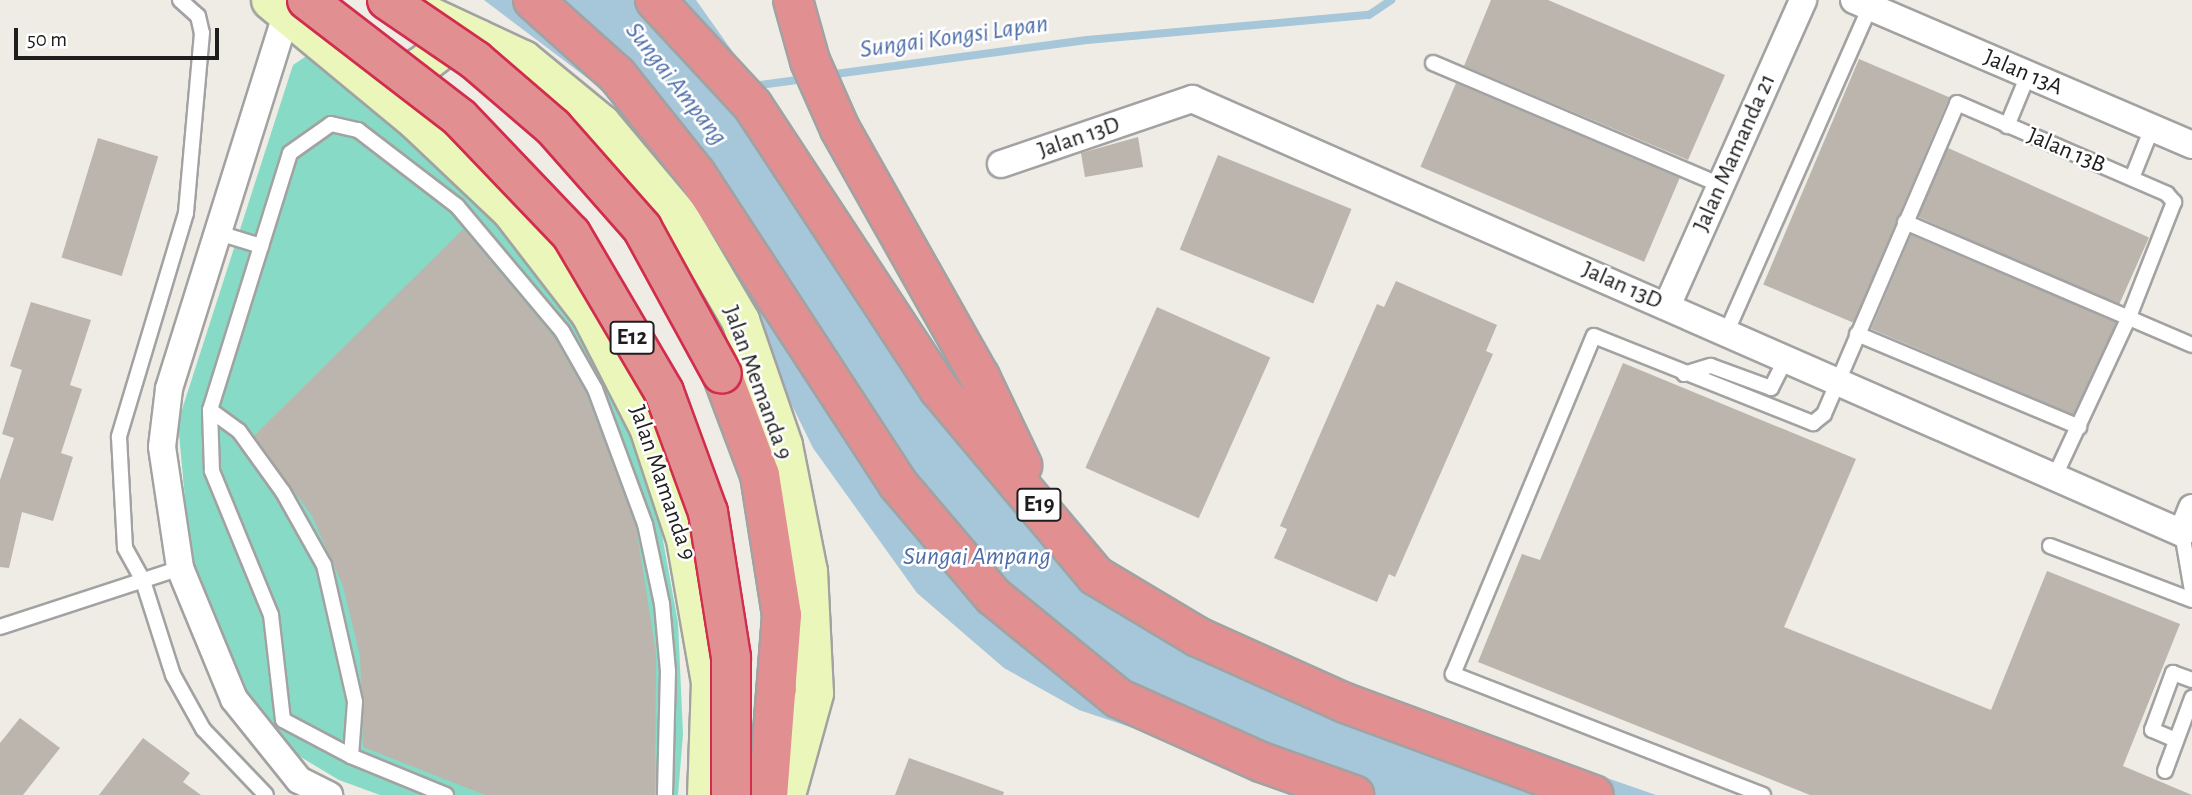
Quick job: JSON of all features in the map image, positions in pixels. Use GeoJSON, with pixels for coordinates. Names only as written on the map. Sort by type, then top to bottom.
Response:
{"type":"FeatureCollection","features":[{"type":"Feature","properties":{"kind":"highway","name":"E12"},"geometry":{"type":"LineString","coordinates":[[387,0],[475,60],[553,127],[642,228],[722,374],[760,475],[782,615],[768,795]]}},
{"type":"Feature","properties":{"kind":"highway"},"geometry":{"type":"LineString","coordinates":[[533,0],[617,75],[696,174],[898,484],[993,596],[1118,698],[1261,762],[1354,795]]}},
{"type":"Feature","properties":{"kind":"highway","name":"E19"},"geometry":{"type":"LineString","coordinates":[[655,0],[753,106],[939,389],[1096,576],[1198,637],[1345,703],[1594,795]]}},
{"type":"Feature","properties":{"kind":"highway"},"geometry":{"type":"LineString","coordinates":[[685,0],[753,106]]}},
{"type":"Feature","properties":{"kind":"highway"},"geometry":{"type":"LineString","coordinates":[[793,0],[810,61],[840,129],[979,377],[1043,510]]}},
{"type":"Feature","properties":{"kind":"highway","name":"E12"},"geometry":{"type":"LineString","coordinates":[[288,3],[460,118],[571,234],[664,392],[708,512],[731,658],[731,795]]}},
{"type":"Feature","properties":{"kind":"street","name":"Jalan Memanda 9"},"geometry":{"type":"LineString","coordinates":[[393,0],[485,38],[523,59],[601,122],[679,216],[740,320],[783,445],[808,571],[814,693],[786,795]]}},
{"type":"Feature","properties":{"kind":"street","name":"Jalan Mamanda 21"},"geometry":{"type":"LineString","coordinates":[[1667,306],[1803,0]]}},
{"type":"Feature","properties":{"kind":"street"},"geometry":{"type":"LineString","coordinates":[[288,3],[222,234],[164,419],[162,447],[180,568],[234,699],[299,780],[329,795]]}},
{"type":"Feature","properties":{"kind":"street","name":"Jalan Mamanda 9"},"geometry":{"type":"LineString","coordinates":[[288,3],[516,216],[590,314],[648,427],[685,540],[704,631],[711,741],[706,795]]}},
{"type":"Feature","properties":{"kind":"street","name":"Jalan 13A"},"geometry":{"type":"LineString","coordinates":[[1862,4],[2192,145]]}},
{"type":"Feature","properties":{"kind":"street"},"geometry":{"type":"LineString","coordinates":[[415,120],[411,92],[420,66],[446,47],[485,38]]}},
{"type":"Feature","properties":{"kind":"street","name":"Jalan 13D"},"geometry":{"type":"LineString","coordinates":[[1001,164],[1192,99],[1787,357],[2182,533]]}},
{"type":"Feature","properties":{"kind":"street"},"geometry":{"type":"LineString","coordinates":[[2182,533],[2192,509]]}},
{"type":"Feature","properties":{"kind":"lane"},"geometry":{"type":"LineString","coordinates":[[180,0],[198,16],[202,33],[186,213],[119,437],[125,548],[143,581],[173,675],[203,729],[266,795]]}},
{"type":"Feature","properties":{"kind":"lane"},"geometry":{"type":"LineString","coordinates":[[1727,331],[1862,4]]}},
{"type":"Feature","properties":{"kind":"lane"},"geometry":{"type":"LineString","coordinates":[[1433,63],[1721,185]]}},
{"type":"Feature","properties":{"kind":"lane"},"geometry":{"type":"LineString","coordinates":[[2007,126],[2028,75]]}},
{"type":"Feature","properties":{"kind":"lane","name":"Jalan 13B"},"geometry":{"type":"LineString","coordinates":[[1684,374],[1814,423],[1824,414],[1957,103],[2132,178],[2174,202],[2129,317],[2055,476]]}},
{"type":"Feature","properties":{"kind":"lane"},"geometry":{"type":"LineString","coordinates":[[446,795],[351,757],[283,720],[271,615],[212,471],[209,410],[290,153],[331,124],[358,130],[457,206],[562,331],[611,425],[645,524],[662,604],[668,671],[665,795]]}},
{"type":"Feature","properties":{"kind":"lane"},"geometry":{"type":"LineString","coordinates":[[2132,178],[2152,128]]}},
{"type":"Feature","properties":{"kind":"lane"},"geometry":{"type":"LineString","coordinates":[[1905,222],[2192,345]]}},
{"type":"Feature","properties":{"kind":"lane"},"geometry":{"type":"LineString","coordinates":[[222,234],[261,246]]}},
{"type":"Feature","properties":{"kind":"lane"},"geometry":{"type":"LineString","coordinates":[[1857,334],[2079,427]]}},
{"type":"Feature","properties":{"kind":"lane"},"geometry":{"type":"LineString","coordinates":[[1763,795],[1453,674],[1594,337],[1684,374],[1712,366],[1771,388],[1787,357]]}},
{"type":"Feature","properties":{"kind":"lane"},"geometry":{"type":"LineString","coordinates":[[209,410],[239,431],[284,492],[324,565],[355,702],[351,757]]}},
{"type":"Feature","properties":{"kind":"lane"},"geometry":{"type":"LineString","coordinates":[[2182,533],[2192,591]]}},
{"type":"Feature","properties":{"kind":"lane"},"geometry":{"type":"LineString","coordinates":[[2050,546],[2192,600]]}},
{"type":"Feature","properties":{"kind":"lane"},"geometry":{"type":"LineString","coordinates":[[0,627],[180,568]]}},
{"type":"Feature","properties":{"kind":"lane"},"geometry":{"type":"LineString","coordinates":[[2176,740],[2152,730],[2173,673],[2192,680]]}},
{"type":"Feature","properties":{"kind":"lane"},"geometry":{"type":"LineString","coordinates":[[2165,771],[2192,698]]}},
{"type":"Feature","properties":{"kind":"green space"},"geometry":{"type":"Polygon","coordinates":[[[311,53],[380,98],[563,289],[635,441],[656,502],[678,623],[683,734],[678,795],[380,795],[339,780],[289,750],[250,705],[192,576],[178,422],[293,65],[311,53]]]}},
{"type":"Feature","properties":{"kind":"water","name":"Sungai Ampang"},"geometry":{"type":"Polygon","coordinates":[[[484,0],[696,0],[757,86],[846,264],[1097,573],[1311,675],[1656,795],[1334,795],[1079,710],[1004,668],[917,593],[813,448],[705,228],[611,96],[484,0]]]}},
{"type":"Feature","properties":{"kind":"building"},"geometry":{"type":"Polygon","coordinates":[[[1491,0],[1548,0],[1725,75],[1688,160],[1464,66],[1491,0]]]}},
{"type":"Feature","properties":{"kind":"building"},"geometry":{"type":"Polygon","coordinates":[[[1859,59],[1949,97],[1853,323],[1763,285],[1859,59]]]}},
{"type":"Feature","properties":{"kind":"building"},"geometry":{"type":"Polygon","coordinates":[[[1456,83],[1680,178],[1644,262],[1420,167],[1456,83]]]}},
{"type":"Feature","properties":{"kind":"building"},"geometry":{"type":"Polygon","coordinates":[[[1138,137],[1143,167],[1085,177],[1081,153],[1138,137]]]}},
{"type":"Feature","properties":{"kind":"building"},"geometry":{"type":"Polygon","coordinates":[[[98,138],[158,156],[122,276],[61,258],[98,138]]]}},
{"type":"Feature","properties":{"kind":"building"},"geometry":{"type":"Polygon","coordinates":[[[1948,148],[2149,237],[2118,306],[1917,217],[1948,148]]]}},
{"type":"Feature","properties":{"kind":"building"},"geometry":{"type":"Polygon","coordinates":[[[1218,155],[1352,209],[1313,304],[1180,250],[1218,155]]]}},
{"type":"Feature","properties":{"kind":"building"},"geometry":{"type":"Polygon","coordinates":[[[463,229],[554,337],[586,393],[636,527],[656,653],[655,795],[485,795],[363,747],[360,656],[343,586],[312,516],[254,436],[463,229]]]}},
{"type":"Feature","properties":{"kind":"building"},"geometry":{"type":"Polygon","coordinates":[[[1911,235],[2116,322],[2076,416],[1871,329],[1911,235]]]}},
{"type":"Feature","properties":{"kind":"building"},"geometry":{"type":"Polygon","coordinates":[[[1396,281],[1497,325],[1486,351],[1493,354],[1395,577],[1389,574],[1377,602],[1274,558],[1287,529],[1280,526],[1377,304],[1384,307],[1396,281]]]}},
{"type":"Feature","properties":{"kind":"building"},"geometry":{"type":"Polygon","coordinates":[[[31,302],[91,320],[70,385],[82,389],[61,453],[73,457],[53,521],[22,512],[9,568],[0,567],[0,480],[14,438],[2,434],[22,370],[10,366],[31,302]]]}},
{"type":"Feature","properties":{"kind":"building"},"geometry":{"type":"Polygon","coordinates":[[[1157,307],[1270,357],[1199,518],[1085,468],[1157,307]]]}},
{"type":"Feature","properties":{"kind":"building"},"geometry":{"type":"Polygon","coordinates":[[[1623,363],[1856,459],[1784,627],[1991,710],[2047,571],[2180,624],[2123,766],[2192,795],[1810,795],[1478,662],[1522,554],[1540,560],[1623,363]]]}},
{"type":"Feature","properties":{"kind":"building"},"geometry":{"type":"Polygon","coordinates":[[[20,718],[60,748],[23,795],[0,795],[0,743],[20,718]]]}},
{"type":"Feature","properties":{"kind":"building"},"geometry":{"type":"Polygon","coordinates":[[[143,738],[190,773],[183,782],[201,795],[99,795],[143,738]]]}},
{"type":"Feature","properties":{"kind":"building"},"geometry":{"type":"Polygon","coordinates":[[[909,758],[1004,792],[1003,795],[895,795],[909,758]]]}},
{"type":"Feature","properties":{"kind":"waterway","name":"Sungai Kongsi Lapan"},"geometry":{"type":"LineString","coordinates":[[828,75],[1087,40],[1369,15],[1391,0]]}},
{"type":"Feature","properties":{"kind":"waterway","name":"Sungai Kongsi Lapan"},"geometry":{"type":"LineString","coordinates":[[752,86],[805,79]]}}]}
